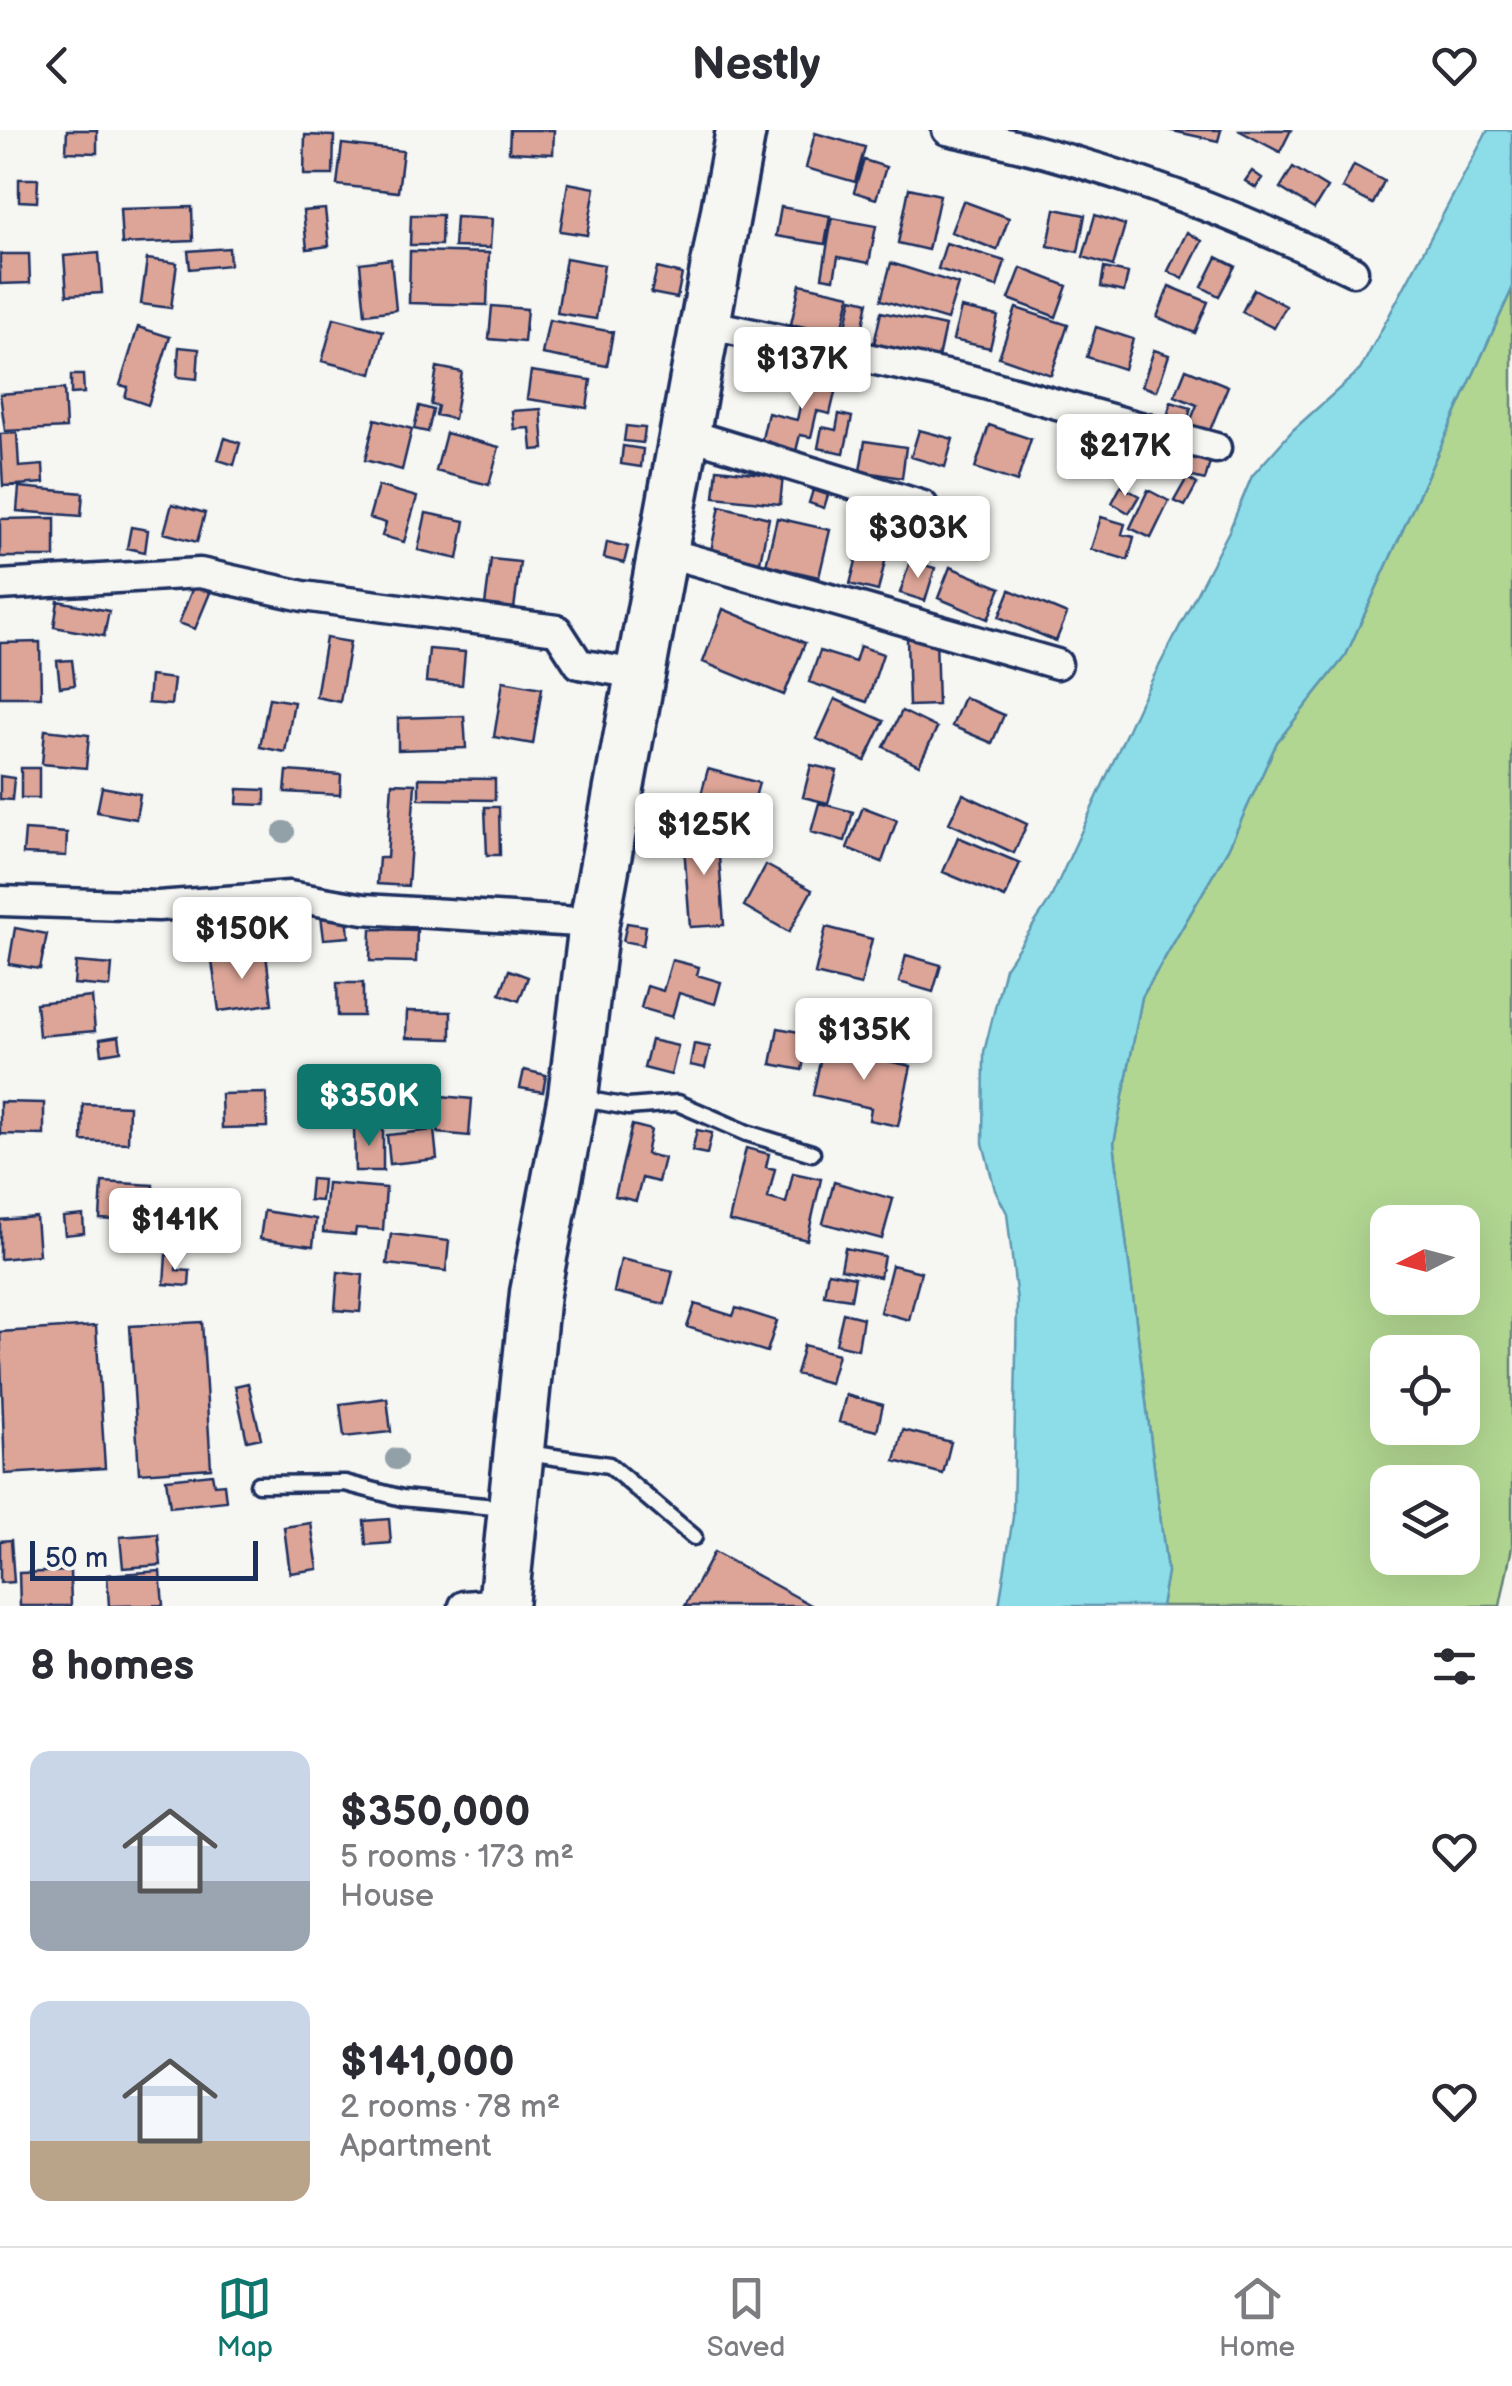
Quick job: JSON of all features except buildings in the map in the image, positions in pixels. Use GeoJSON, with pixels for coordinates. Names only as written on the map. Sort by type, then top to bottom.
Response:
{"type":"FeatureCollection","features":[{"type":"Feature","properties":{"kind":"highway"},"geometry":{"type":"LineString","coordinates":[[490,1605],[512,1508],[535,1293],[573,1096],[594,923],[688,434],[741,130]]}},
{"type":"Feature","properties":{"kind":"street"},"geometry":{"type":"LineString","coordinates":[[947,130],[1019,144],[1151,183],[1353,271]]}},
{"type":"Feature","properties":{"kind":"street"},"geometry":{"type":"LineString","coordinates":[[706,324],[970,380],[1216,448]]}},
{"type":"Feature","properties":{"kind":"street"},"geometry":{"type":"LineString","coordinates":[[688,434],[923,506]]}},
{"type":"Feature","properties":{"kind":"street"},"geometry":{"type":"LineString","coordinates":[[666,552],[1057,664]]}},
{"type":"Feature","properties":{"kind":"street"},"geometry":{"type":"LineString","coordinates":[[0,585],[200,574],[303,596],[557,630],[578,664],[642,675]]}},
{"type":"Feature","properties":{"kind":"street"},"geometry":{"type":"LineString","coordinates":[[0,901],[158,906],[288,896],[364,909],[594,923]]}},
{"type":"Feature","properties":{"kind":"lane"},"geometry":{"type":"LineString","coordinates":[[573,1096],[628,1107],[678,1103],[812,1153]]}},
{"type":"Feature","properties":{"kind":"lane"},"geometry":{"type":"LineString","coordinates":[[517,1451],[609,1465],[694,1537]]}},
{"type":"Feature","properties":{"kind":"lane"},"geometry":{"type":"LineString","coordinates":[[258,1484],[345,1484],[402,1498],[512,1508]]}},
{"type":"Feature","properties":{"kind":"green space"},"geometry":{"type":"Polygon","coordinates":[[[1512,289],[1512,1547],[1500,1606],[1161,1606],[1167,1572],[1114,1143],[1142,997],[1228,849],[1277,742],[1346,655],[1512,289]]]}},
{"type":"Feature","properties":{"kind":"water"},"geometry":{"type":"Polygon","coordinates":[[[1488,130],[1512,130],[1512,289],[1346,655],[1277,742],[1228,849],[1142,997],[1114,1143],[1167,1572],[1161,1606],[999,1606],[1013,1517],[1017,1301],[1007,1213],[995,1190],[983,1143],[984,1052],[1005,968],[1050,900],[1140,703],[1229,531],[1252,476],[1293,430],[1360,370],[1488,130]]]}}]}
